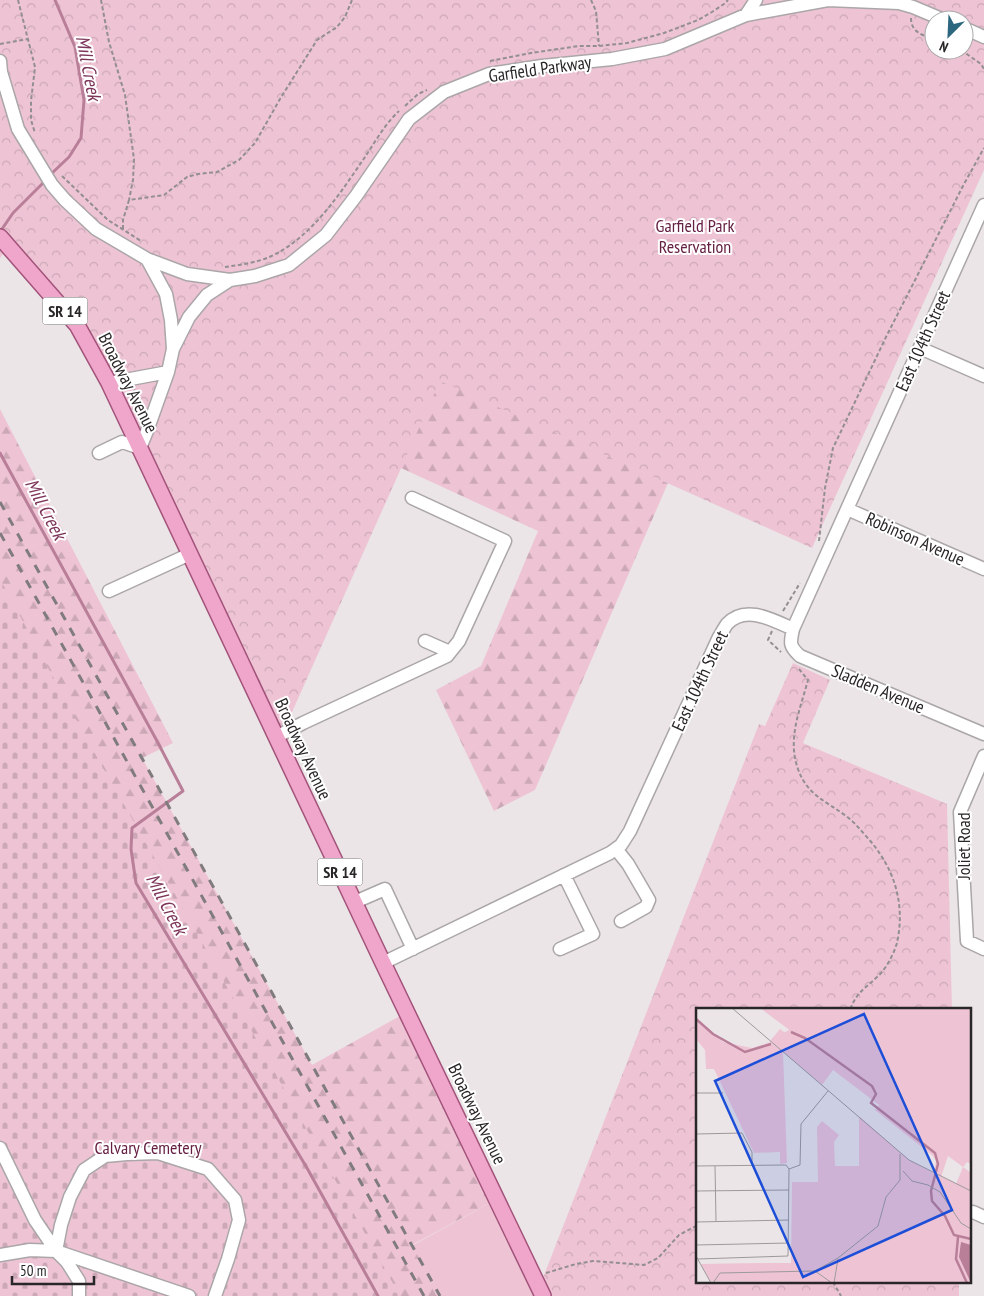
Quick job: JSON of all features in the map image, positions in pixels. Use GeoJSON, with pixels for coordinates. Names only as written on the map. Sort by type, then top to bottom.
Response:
{"type":"FeatureCollection","features":[{"type":"Feature","properties":{"kind":"main road","name":"Broadway Avenue"},"geometry":{"type":"LineString","coordinates":[[4,241],[77,325],[110,384],[383,963],[543,1296]]}},
{"type":"Feature","properties":{"kind":"street"},"geometry":{"type":"LineString","coordinates":[[746,14],[756,0]]}},
{"type":"Feature","properties":{"kind":"street","name":"Garfield Parkway"},"geometry":{"type":"LineString","coordinates":[[0,61],[5,104],[42,170],[65,200],[96,229],[147,259],[187,274],[230,280],[255,276],[289,265],[326,235],[356,196],[409,118],[444,92],[489,74],[542,66],[612,59],[665,49],[746,14],[828,0],[899,1],[924,12]]}},
{"type":"Feature","properties":{"kind":"street","name":"East 104th Street"},"geometry":{"type":"LineString","coordinates":[[383,963],[564,876],[610,853],[621,845],[630,831],[726,625],[734,617],[741,614],[752,614],[793,628],[982,214]]}},
{"type":"Feature","properties":{"kind":"street","name":"Garfield Parkway"},"geometry":{"type":"LineString","coordinates":[[147,259],[166,294],[171,320],[173,349]]}},
{"type":"Feature","properties":{"kind":"street","name":"Garfield Parkway"},"geometry":{"type":"LineString","coordinates":[[140,448],[148,431],[168,372],[173,349],[190,317],[207,295],[230,280]]}},
{"type":"Feature","properties":{"kind":"street"},"geometry":{"type":"LineString","coordinates":[[920,348],[984,376]]}},
{"type":"Feature","properties":{"kind":"street"},"geometry":{"type":"LineString","coordinates":[[110,384],[168,372]]}},
{"type":"Feature","properties":{"kind":"street"},"geometry":{"type":"LineString","coordinates":[[99,453],[122,442],[140,448]]}},
{"type":"Feature","properties":{"kind":"street"},"geometry":{"type":"LineString","coordinates":[[276,737],[447,656],[459,641],[505,541],[412,498]]}},
{"type":"Feature","properties":{"kind":"street","name":"Robinson Avenue"},"geometry":{"type":"LineString","coordinates":[[847,510],[984,569]]}},
{"type":"Feature","properties":{"kind":"street"},"geometry":{"type":"LineString","coordinates":[[110,590],[190,554]]}},
{"type":"Feature","properties":{"kind":"street","name":"Sladden Avenue"},"geometry":{"type":"LineString","coordinates":[[793,628],[792,649],[800,656],[984,734]]}},
{"type":"Feature","properties":{"kind":"street"},"geometry":{"type":"LineString","coordinates":[[425,641],[450,652]]}},
{"type":"Feature","properties":{"kind":"street","name":"Joliet Road"},"geometry":{"type":"LineString","coordinates":[[984,756],[960,812],[967,941],[984,949]]}},
{"type":"Feature","properties":{"kind":"street"},"geometry":{"type":"LineString","coordinates":[[616,849],[628,864],[649,900],[646,906],[621,921]]}},
{"type":"Feature","properties":{"kind":"street"},"geometry":{"type":"LineString","coordinates":[[560,949],[593,934],[564,876]]}},
{"type":"Feature","properties":{"kind":"street"},"geometry":{"type":"LineString","coordinates":[[355,902],[385,889],[413,949]]}},
{"type":"Feature","properties":{"kind":"street"},"geometry":{"type":"LineString","coordinates":[[0,1148],[36,1220],[56,1251],[67,1262],[79,1281],[79,1296]]}},
{"type":"Feature","properties":{"kind":"street"},"geometry":{"type":"LineString","coordinates":[[56,1251],[61,1225],[70,1197],[84,1170],[105,1156],[158,1153],[208,1169],[235,1200],[239,1220],[215,1296]]}},
{"type":"Feature","properties":{"kind":"street"},"geometry":{"type":"LineString","coordinates":[[0,1255],[30,1250],[56,1251],[189,1296]]}},
{"type":"Feature","properties":{"kind":"path"},"geometry":{"type":"LineString","coordinates":[[18,0],[35,67],[31,100],[31,120],[36,139]]}},
{"type":"Feature","properties":{"kind":"path"},"geometry":{"type":"LineString","coordinates":[[101,0],[109,42],[125,95],[134,159],[133,180],[123,220],[123,229]]}},
{"type":"Feature","properties":{"kind":"path"},"geometry":{"type":"LineString","coordinates":[[129,200],[164,194],[187,177],[217,172],[239,160],[255,143],[317,40],[337,27],[345,17],[352,0]]}},
{"type":"Feature","properties":{"kind":"path"},"geometry":{"type":"LineString","coordinates":[[591,0],[596,10],[599,46]]}},
{"type":"Feature","properties":{"kind":"path"},"geometry":{"type":"LineString","coordinates":[[911,18],[913,29],[924,35]]}},
{"type":"Feature","properties":{"kind":"path"},"geometry":{"type":"LineString","coordinates":[[0,44],[28,39]]}},
{"type":"Feature","properties":{"kind":"path"},"geometry":{"type":"LineString","coordinates":[[974,59],[984,69]]}},
{"type":"Feature","properties":{"kind":"path"},"geometry":{"type":"LineString","coordinates":[[818,545],[825,488],[833,448],[887,334],[984,148]]}},
{"type":"Feature","properties":{"kind":"path"},"geometry":{"type":"LineString","coordinates":[[134,390],[143,412]]}},
{"type":"Feature","properties":{"kind":"path"},"geometry":{"type":"LineString","coordinates":[[781,614],[802,579]]}},
{"type":"Feature","properties":{"kind":"path"},"geometry":{"type":"LineString","coordinates":[[773,630],[768,640],[783,654]]}},
{"type":"Feature","properties":{"kind":"path"},"geometry":{"type":"LineString","coordinates":[[795,665],[808,680],[794,728],[794,750],[803,781],[812,793],[846,816],[872,843],[887,864],[900,904],[896,943],[890,961],[881,973],[859,992],[851,1008]]}},
{"type":"Feature","properties":{"kind":"path"},"geometry":{"type":"LineString","coordinates":[[535,1278],[555,1270],[593,1261],[644,1265],[658,1258],[679,1235],[696,1226]]}},
{"type":"Feature","properties":{"kind":"path"},"geometry":{"type":"LineString","coordinates":[[834,1284],[842,1296]]}},
{"type":"Feature","properties":{"kind":"green space","name":"Garfield Park Reservation"},"geometry":{"type":"Polygon","coordinates":[[[0,0],[984,0],[974,25],[974,10],[924,10],[924,31],[555,432],[668,483],[535,790],[494,811],[436,690],[481,666],[538,531],[401,468],[276,737],[77,325],[8,247],[0,258],[0,0]]]}},
{"type":"Feature","properties":{"kind":"green space","name":"Garfield Park Reservation"},"geometry":{"type":"Polygon","coordinates":[[[0,0],[984,0],[984,170],[812,548],[440,381],[280,739],[91,340],[0,238],[0,0]]]}},
{"type":"Feature","properties":{"kind":"green space"},"geometry":{"type":"Polygon","coordinates":[[[0,409],[173,743],[142,758],[312,1065],[407,1012],[497,1199],[412,1245],[440,1296],[344,1296],[0,776],[0,409]]]}},
{"type":"Feature","properties":{"kind":"green space","name":"Calvary Cemetery"},"geometry":{"type":"Polygon","coordinates":[[[0,579],[85,736],[400,1296],[0,1296],[0,579]]]}},
{"type":"Feature","properties":{"kind":"green space"},"geometry":{"type":"Polygon","coordinates":[[[793,663],[830,680],[803,743],[947,804],[952,1008],[696,1008],[696,1284],[959,1284],[959,1296],[543,1296],[539,1288],[759,724],[765,726],[793,663]]]}},
{"type":"Feature","properties":{"kind":"green space"},"geometry":{"type":"Polygon","coordinates":[[[497,1199],[543,1296],[432,1296],[406,1249],[497,1199]]]}},
{"type":"Feature","properties":{"kind":"waterway","name":"Mill Creek"},"geometry":{"type":"LineString","coordinates":[[50,175],[69,157],[81,138],[84,100],[75,47],[55,0]]}},
{"type":"Feature","properties":{"kind":"waterway","name":"Mill Creek"},"geometry":{"type":"LineString","coordinates":[[0,232],[13,213],[46,180]]}},
{"type":"Feature","properties":{"kind":"waterway","name":"Mill Creek"},"geometry":{"type":"LineString","coordinates":[[0,453],[183,791],[132,828],[131,849],[136,883],[307,1168],[378,1296]]}},
{"type":"Feature","properties":{"kind":"railway"},"geometry":{"type":"LineString","coordinates":[[0,502],[440,1296]]}},
{"type":"Feature","properties":{"kind":"railway"},"geometry":{"type":"LineString","coordinates":[[0,533],[424,1296]]}}]}
